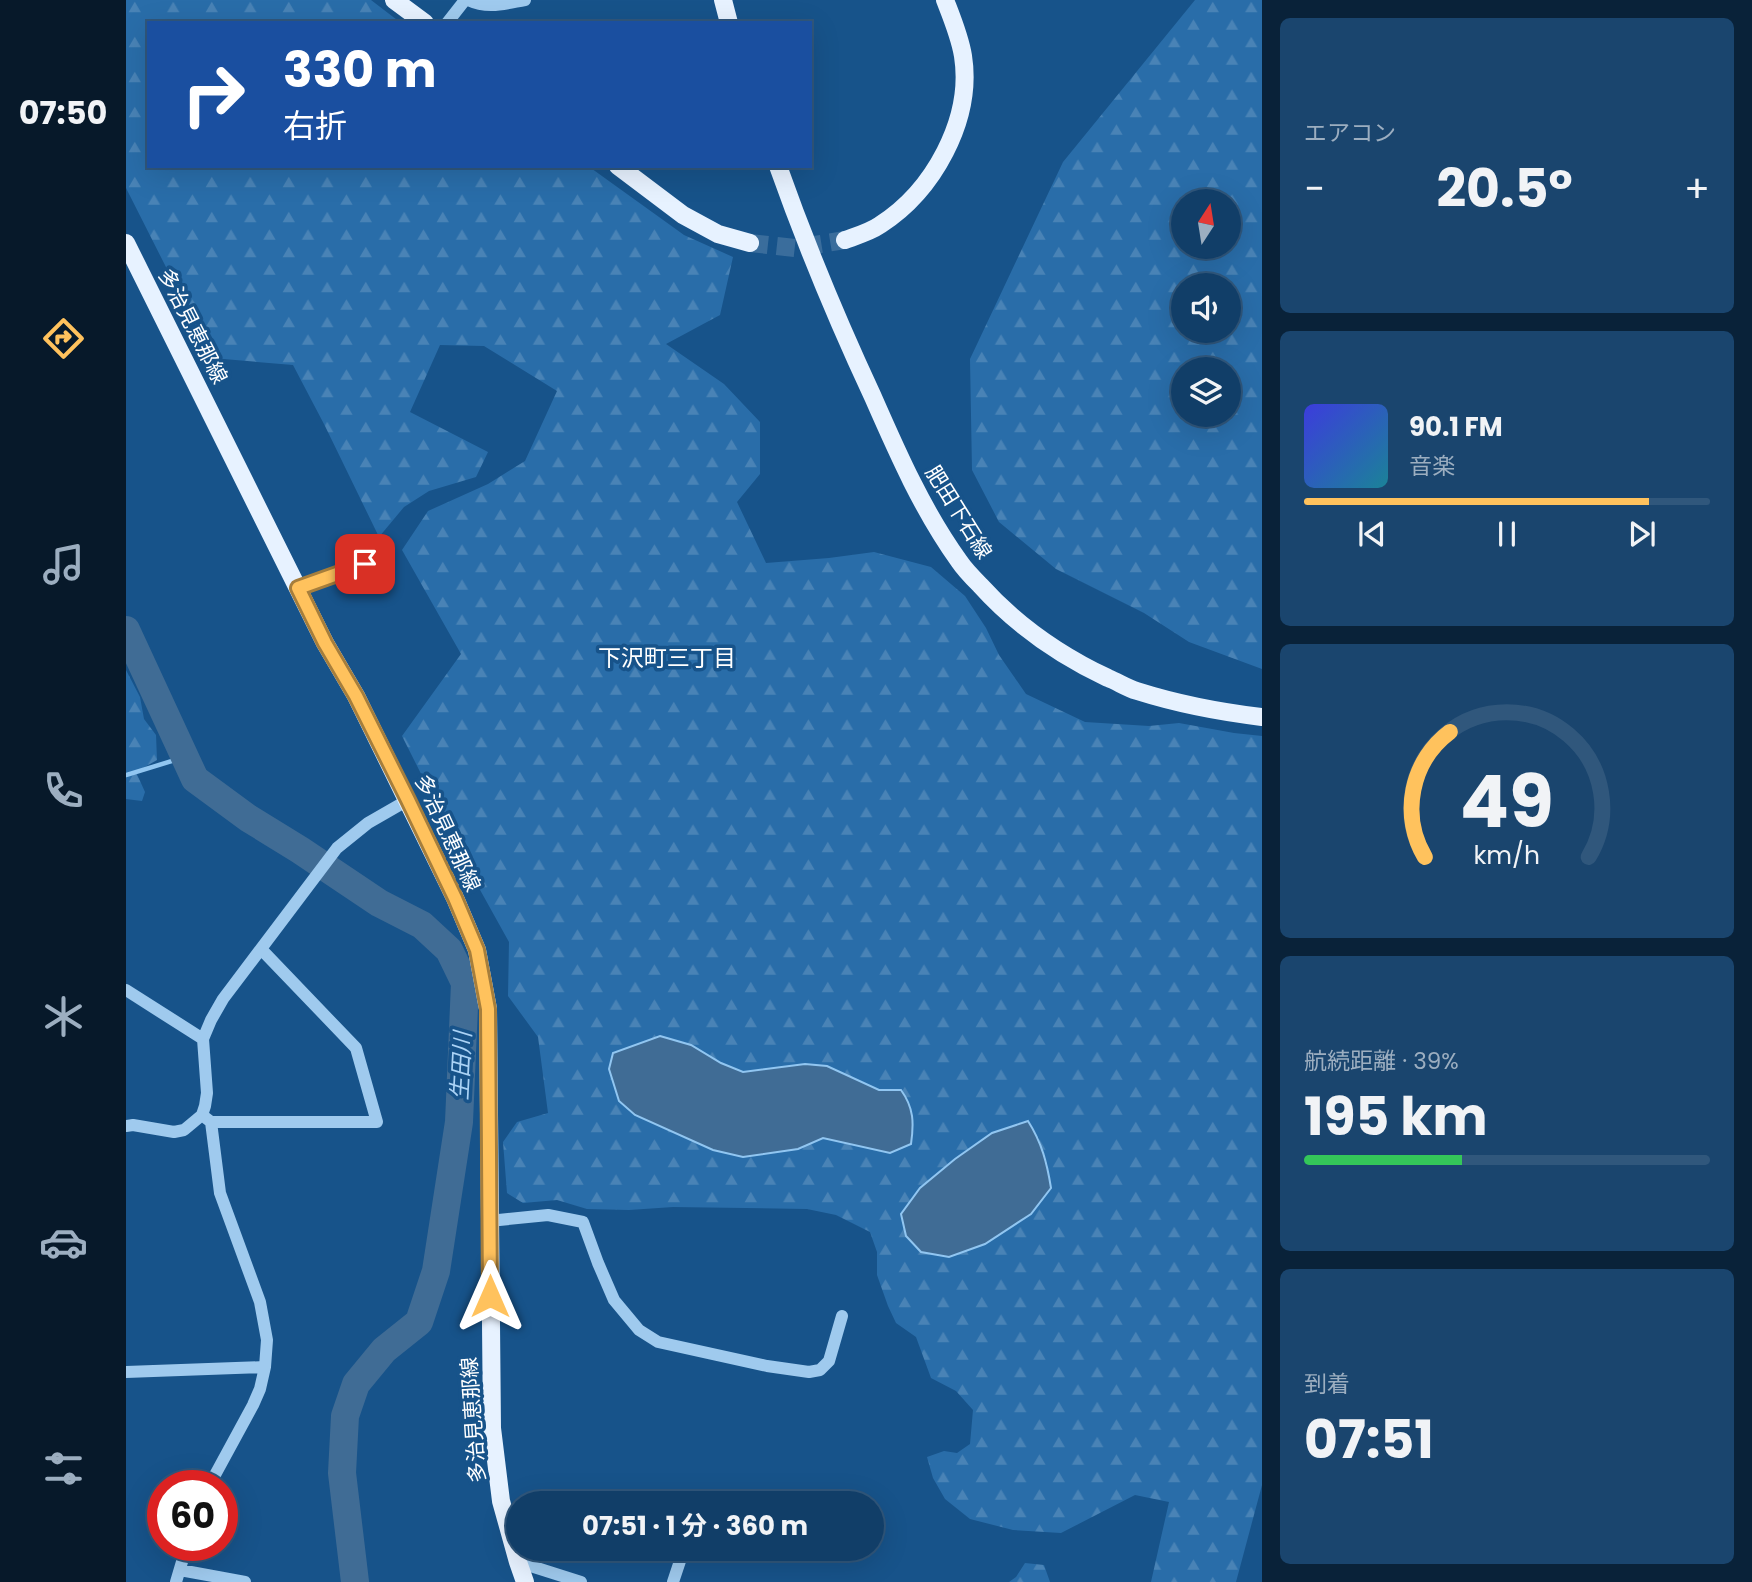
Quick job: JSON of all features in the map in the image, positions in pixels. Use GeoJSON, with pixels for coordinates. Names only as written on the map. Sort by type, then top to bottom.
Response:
{"type":"FeatureCollection","features":[{"type":"Feature","properties":{"kind":"main road"},"geometry":{"type":"LineString","coordinates":[[394,0],[422,21]]}},
{"type":"Feature","properties":{"kind":"main road"},"geometry":{"type":"LineString","coordinates":[[723,0],[728,21]]}},
{"type":"Feature","properties":{"kind":"main road"},"geometry":{"type":"LineString","coordinates":[[845,240],[879,226],[916,195],[940,163],[953,134],[961,105],[963,57],[945,0]]}},
{"type":"Feature","properties":{"kind":"main road"},"geometry":{"type":"LineString","coordinates":[[621,168],[683,215],[718,234],[750,243]]}},
{"type":"Feature","properties":{"kind":"main road","name":"肥田下石線"},"geometry":{"type":"LineString","coordinates":[[779,168],[845,336],[902,463],[930,515],[961,563],[1012,618],[1047,645],[1084,667],[1135,691],[1231,714],[1262,717]]}},
{"type":"Feature","properties":{"kind":"main road","name":"多治見恵那線"},"geometry":{"type":"LineString","coordinates":[[126,243],[325,643],[356,696],[408,800],[477,950],[488,1009],[492,1428],[501,1501],[525,1582]]}},
{"type":"Feature","properties":{"kind":"street"},"geometry":{"type":"LineString","coordinates":[[449,21],[466,0],[480,6],[494,6],[525,0]]}},
{"type":"Feature","properties":{"kind":"street"},"geometry":{"type":"LineString","coordinates":[[298,588],[387,556]]}},
{"type":"Feature","properties":{"kind":"street"},"geometry":{"type":"LineString","coordinates":[[218,1470],[260,1389],[267,1340],[260,1301],[220,1193],[206,1119],[203,1039],[223,999],[337,848],[368,824],[408,800]]}},
{"type":"Feature","properties":{"kind":"street"},"geometry":{"type":"LineString","coordinates":[[126,1126],[174,1132],[206,1119],[377,1122],[356,1048],[261,950]]}},
{"type":"Feature","properties":{"kind":"street"},"geometry":{"type":"LineString","coordinates":[[126,990],[203,1039]]}},
{"type":"Feature","properties":{"kind":"street"},"geometry":{"type":"LineString","coordinates":[[489,1221],[548,1215],[583,1222],[614,1300],[639,1330],[659,1342],[809,1373],[820,1370],[829,1361],[842,1316]]}},
{"type":"Feature","properties":{"kind":"street"},"geometry":{"type":"LineString","coordinates":[[126,1372],[265,1367]]}},
{"type":"Feature","properties":{"kind":"street"},"geometry":{"type":"LineString","coordinates":[[673,1582],[680,1561]]}},
{"type":"Feature","properties":{"kind":"street"},"geometry":{"type":"LineString","coordinates":[[518,1562],[581,1582]]}},
{"type":"Feature","properties":{"kind":"street"},"geometry":{"type":"LineString","coordinates":[[178,1576],[245,1582]]}},
{"type":"Feature","properties":{"kind":"green space"},"geometry":{"type":"Polygon","coordinates":[[[126,0],[371,0],[398,21],[147,21],[147,168],[591,168],[684,235],[733,257],[720,315],[666,344],[724,384],[760,422],[760,474],[737,502],[766,563],[874,552],[931,567],[965,596],[986,628],[999,655],[1026,694],[1085,722],[1149,726],[1179,723],[1262,736],[1262,1485],[1236,1582],[1151,1582],[1169,1502],[1135,1495],[1061,1533],[1013,1530],[970,1519],[945,1499],[933,1478],[927,1457],[944,1451],[957,1453],[970,1444],[973,1410],[956,1391],[931,1378],[916,1337],[896,1323],[877,1275],[877,1252],[870,1232],[836,1215],[807,1209],[587,1209],[557,1200],[523,1203],[507,1193],[503,1142],[517,1122],[548,1113],[538,1037],[508,996],[509,942],[402,736],[461,654],[402,550],[428,511],[488,484],[525,461],[557,391],[484,346],[440,345],[410,412],[488,452],[476,477],[429,491],[404,507],[379,537],[293,365],[212,358],[126,188],[126,0]],[[691,1045],[635,1115],[713,1150],[743,1157],[798,1149],[823,1138],[853,1143],[901,1090],[879,1090],[827,1066],[805,1064],[743,1072],[721,1063],[691,1045]],[[992,1133],[920,1188],[1051,1188],[1047,1162],[1038,1137],[992,1133]]]}},
{"type":"Feature","properties":{"kind":"green space"},"geometry":{"type":"Polygon","coordinates":[[[1195,0],[1262,0],[1262,669],[1189,642],[1144,613],[1056,569],[999,522],[972,470],[970,359],[1063,162],[1195,0]]]}},
{"type":"Feature","properties":{"kind":"green space"},"geometry":{"type":"Polygon","coordinates":[[[126,670],[140,697],[144,719],[156,735],[157,760],[136,772],[145,792],[142,801],[126,799],[126,670]]]}},
{"type":"Feature","properties":{"kind":"green space"},"geometry":{"type":"Polygon","coordinates":[[[1025,1563],[1044,1565],[1050,1582],[1009,1582],[1016,1577],[1025,1563]]]}},
{"type":"Feature","properties":{"kind":"shaded area"},"geometry":{"type":"Polygon","coordinates":[[[660,1036],[691,1045],[721,1063],[743,1072],[805,1064],[827,1066],[879,1090],[901,1090],[912,1116],[911,1144],[890,1153],[823,1138],[798,1149],[743,1157],[713,1150],[635,1115],[619,1101],[609,1069],[613,1053],[660,1036]]]}},
{"type":"Feature","properties":{"kind":"shaded area"},"geometry":{"type":"Polygon","coordinates":[[[1028,1121],[1043,1153],[1051,1188],[1031,1214],[985,1244],[949,1257],[921,1252],[906,1236],[901,1214],[920,1188],[992,1133],[1028,1121]]]}},
{"type":"Feature","properties":{"kind":"waterway","name":"生田川"},"geometry":{"type":"LineString","coordinates":[[126,630],[195,779],[248,818],[379,903],[422,925],[449,950],[465,983],[459,1122],[436,1271],[419,1322],[384,1350],[356,1384],[345,1416],[342,1473],[355,1582]]}},
{"type":"Feature","properties":{"kind":"waterway"},"geometry":{"type":"LineString","coordinates":[[126,775],[185,757]]}},
{"type":"Feature","properties":{"kind":"tunnel"},"geometry":{"type":"LineString","coordinates":[[750,243],[795,248],[845,240]]}},
{"type":"Feature","properties":{"kind":"district","name":"下沢町三丁目"},"geometry":{"type":"Point","coordinates":[667,658]}},
{"type":"Feature","properties":{"kind":"route"},"geometry":{"type":"LineString","coordinates":[[365,564],[298,588],[408,800],[477,950],[488,1009],[490,1296]]}}]}
